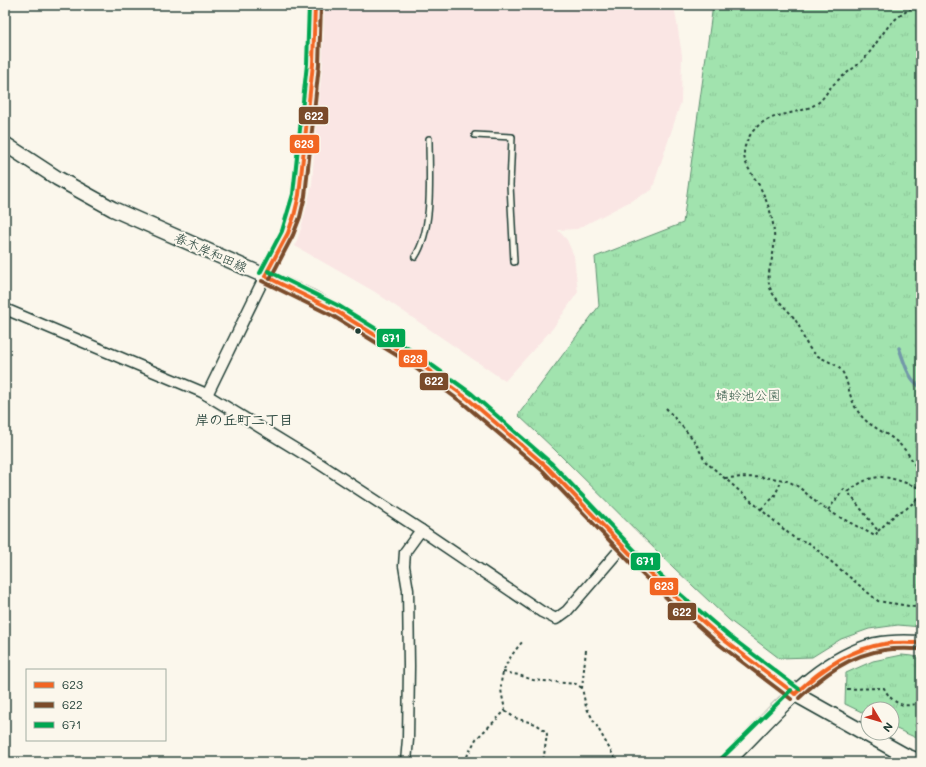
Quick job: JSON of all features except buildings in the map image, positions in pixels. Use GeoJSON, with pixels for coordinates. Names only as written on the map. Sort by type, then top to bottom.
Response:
{"type":"FeatureCollection","features":[{"type":"Feature","properties":{"kind":"main road","name":"春木岸和田線"},"geometry":{"type":"LineString","coordinates":[[5,144],[57,178],[113,209],[265,276],[336,311],[404,353],[468,399],[547,467],[623,546],[676,598],[724,640],[795,694],[906,756],[921,762]]}},
{"type":"Feature","properties":{"kind":"main road"},"geometry":{"type":"LineString","coordinates":[[726,762],[795,694],[820,672],[836,662],[854,652],[877,645],[899,642],[921,643]]}},
{"type":"Feature","properties":{"kind":"street"},"geometry":{"type":"LineString","coordinates":[[207,395],[265,276],[288,233],[294,216],[299,195],[311,78],[315,5]]}},
{"type":"Feature","properties":{"kind":"street"},"geometry":{"type":"LineString","coordinates":[[5,309],[202,392],[320,464],[542,612],[556,618],[568,611],[623,546]]}},
{"type":"Feature","properties":{"kind":"street"},"geometry":{"type":"LineString","coordinates":[[406,762],[408,739],[409,666],[408,590],[404,566],[405,552],[421,530]]}},
{"type":"Feature","properties":{"kind":"lane"},"geometry":{"type":"LineString","coordinates":[[475,135],[512,137],[510,185],[514,262]]}},
{"type":"Feature","properties":{"kind":"lane"},"geometry":{"type":"LineString","coordinates":[[415,257],[421,248],[428,212],[429,139]]}},
{"type":"Feature","properties":{"kind":"path"},"geometry":{"type":"LineString","coordinates":[[917,5],[907,10],[891,24],[864,59],[836,82],[818,102],[801,110],[779,115],[761,124],[754,130],[745,147],[744,156],[749,171],[763,194],[773,223],[774,246],[768,274],[768,282],[773,294],[797,322],[811,351],[833,363],[840,369],[845,376],[853,403],[858,412],[870,425],[890,436],[900,445],[913,462],[921,478]]}},
{"type":"Feature","properties":{"kind":"path"},"geometry":{"type":"LineString","coordinates":[[666,408],[692,439],[706,462],[794,538],[810,544],[878,601],[921,608]]}},
{"type":"Feature","properties":{"kind":"path"},"geometry":{"type":"LineString","coordinates":[[848,492],[864,480],[880,476],[892,478],[917,487],[921,486]]}},
{"type":"Feature","properties":{"kind":"path"},"geometry":{"type":"LineString","coordinates":[[725,478],[782,480],[793,483],[828,510],[875,536],[878,531],[897,513],[906,509],[921,496]]}},
{"type":"Feature","properties":{"kind":"path"},"geometry":{"type":"LineString","coordinates":[[761,509],[774,497],[782,480]]}},
{"type":"Feature","properties":{"kind":"path"},"geometry":{"type":"LineString","coordinates":[[828,510],[844,489],[848,492],[878,531]]}},
{"type":"Feature","properties":{"kind":"path"},"geometry":{"type":"LineString","coordinates":[[523,641],[510,656],[503,672],[501,687],[505,711],[515,718],[536,724],[547,734],[543,762]]}},
{"type":"Feature","properties":{"kind":"path"},"geometry":{"type":"LineString","coordinates":[[586,650],[582,688],[586,707],[617,762]]}},
{"type":"Feature","properties":{"kind":"path"},"geometry":{"type":"LineString","coordinates":[[503,672],[519,675],[533,680],[576,684],[582,688]]}},
{"type":"Feature","properties":{"kind":"path"},"geometry":{"type":"LineString","coordinates":[[847,689],[884,688],[887,695],[902,706],[910,706],[921,701]]}},
{"type":"Feature","properties":{"kind":"path"},"geometry":{"type":"LineString","coordinates":[[464,762],[476,739],[505,711]]}},
{"type":"Feature","properties":{"kind":"shaded area"},"geometry":{"type":"Polygon","coordinates":[[[323,5],[674,5],[682,55],[681,102],[652,190],[577,229],[558,230],[567,240],[574,256],[578,292],[553,328],[505,381],[375,292],[295,246],[312,185],[323,5]]]}},
{"type":"Feature","properties":{"kind":"green space","name":"蜻蛉池公園"},"geometry":{"type":"Polygon","coordinates":[[[713,5],[921,5],[921,627],[898,625],[869,629],[841,639],[812,657],[779,658],[729,620],[518,415],[599,306],[595,257],[683,223],[713,5]]]}},
{"type":"Feature","properties":{"kind":"green space"},"geometry":{"type":"Polygon","coordinates":[[[902,655],[921,657],[921,740],[900,731],[900,701],[860,701],[860,711],[845,704],[846,673],[873,661],[902,655]]]}},
{"type":"Feature","properties":{"kind":"waterway"},"geometry":{"type":"LineString","coordinates":[[899,348],[910,375],[921,387]]}},
{"type":"Feature","properties":{"kind":"transit line","name":"671"},"geometry":{"type":"LineString","coordinates":[[260,273],[282,231],[293,194],[307,64],[309,5]]}},
{"type":"Feature","properties":{"kind":"transit line","name":"623"},"geometry":{"type":"LineString","coordinates":[[265,276],[288,233],[299,195],[313,64],[315,5]]}},
{"type":"Feature","properties":{"kind":"transit line","name":"622"},"geometry":{"type":"LineString","coordinates":[[270,279],[293,235],[300,217],[305,196],[319,65],[321,5]]}},
{"type":"Feature","properties":{"kind":"transit line","name":"671"},"geometry":{"type":"LineString","coordinates":[[268,271],[339,306],[412,351],[472,394],[551,463],[639,555],[680,594],[728,635],[799,689]]}},
{"type":"Feature","properties":{"kind":"transit line","name":"623"},"geometry":{"type":"LineString","coordinates":[[265,276],[336,311],[409,356],[468,399],[547,467],[635,559],[676,598],[724,640],[795,694]]}},
{"type":"Feature","properties":{"kind":"transit line","name":"622"},"geometry":{"type":"LineString","coordinates":[[262,281],[333,316],[406,361],[464,404],[543,471],[631,563],[672,603],[720,645],[791,699]]}},
{"type":"Feature","properties":{"kind":"transit line","name":"623"},"geometry":{"type":"LineString","coordinates":[[795,694],[825,669],[859,651],[889,643],[921,643]]}},
{"type":"Feature","properties":{"kind":"transit line","name":"622"},"geometry":{"type":"LineString","coordinates":[[799,698],[827,674],[848,661],[860,656],[889,649],[921,649]]}},
{"type":"Feature","properties":{"kind":"transit line","name":"671"},"geometry":{"type":"LineString","coordinates":[[722,758],[791,690]]}},
{"type":"Feature","properties":{"kind":"district","name":"岸の丘町二丁目"},"geometry":{"type":"Point","coordinates":[244,420]}}]}
